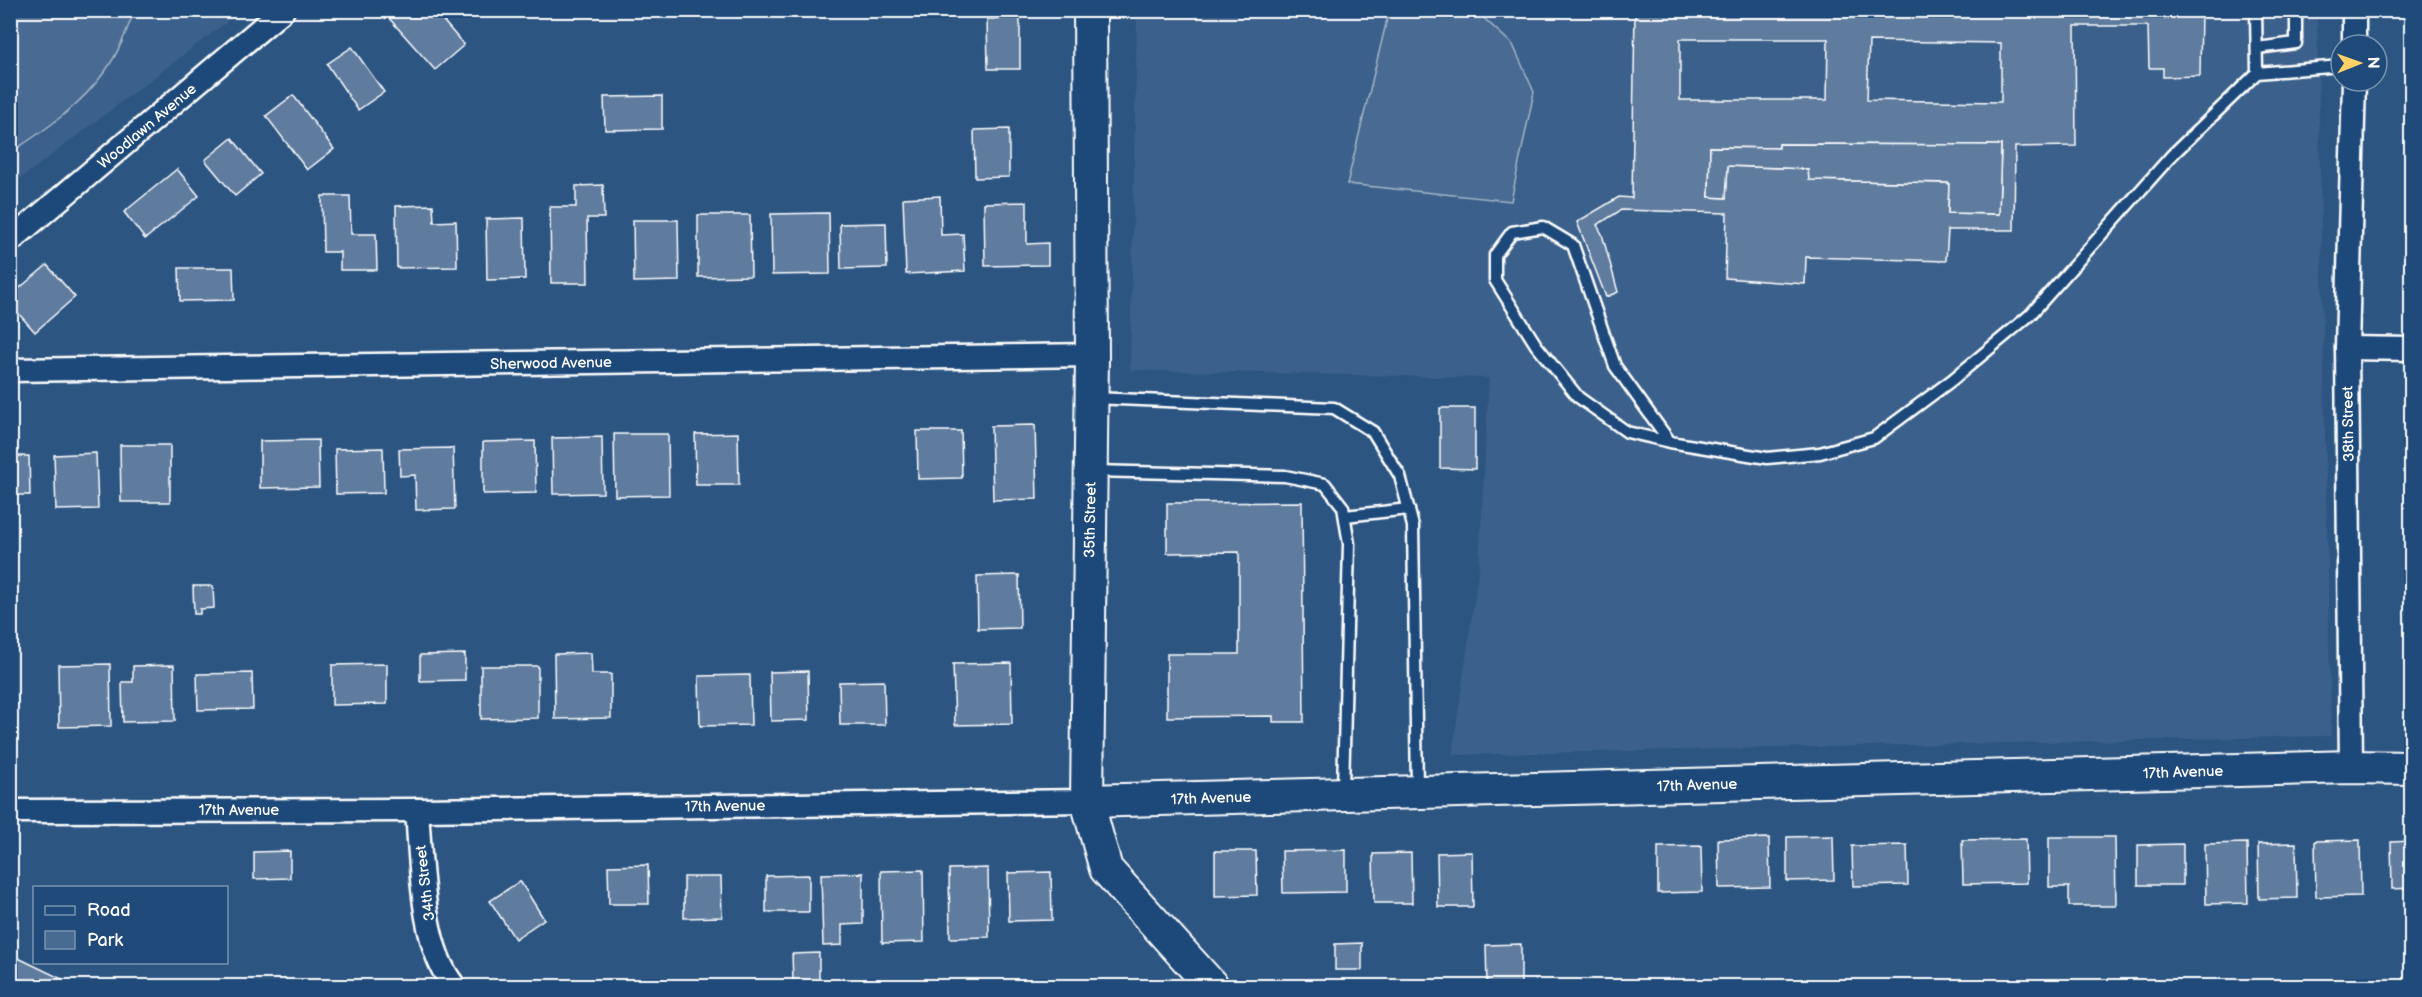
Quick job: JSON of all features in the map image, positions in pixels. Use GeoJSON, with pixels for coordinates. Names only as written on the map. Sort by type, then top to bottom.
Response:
{"type":"FeatureCollection","features":[{"type":"Feature","properties":{"kind":"street","name":"Woodlawn Avenue"},"geometry":{"type":"LineString","coordinates":[[10,241],[283,10]]}},
{"type":"Feature","properties":{"kind":"street","name":"35th Street"},"geometry":{"type":"LineString","coordinates":[[1090,10],[1092,356],[1087,801],[1106,869],[1212,987]]}},
{"type":"Feature","properties":{"kind":"street"},"geometry":{"type":"LineString","coordinates":[[2354,10],[2354,33]]}},
{"type":"Feature","properties":{"kind":"street","name":"38th Street"},"geometry":{"type":"LineString","coordinates":[[2351,767],[2347,348],[2354,93]]}},
{"type":"Feature","properties":{"kind":"street"},"geometry":{"type":"LineString","coordinates":[[2347,348],[2412,348]]}},
{"type":"Feature","properties":{"kind":"street","name":"Sherwood Avenue"},"geometry":{"type":"LineString","coordinates":[[10,370],[1092,356]]}},
{"type":"Feature","properties":{"kind":"street","name":"17th Avenue"},"geometry":{"type":"LineString","coordinates":[[10,811],[417,810],[1087,801],[2351,767],[2412,768]]}},
{"type":"Feature","properties":{"kind":"street","name":"34th Street"},"geometry":{"type":"LineString","coordinates":[[417,810],[424,910],[443,974],[454,987]]}},
{"type":"Feature","properties":{"kind":"lane"},"geometry":{"type":"LineString","coordinates":[[2256,10],[2257,73]]}},
{"type":"Feature","properties":{"kind":"lane"},"geometry":{"type":"LineString","coordinates":[[2257,48],[2296,43],[2296,10]]}},
{"type":"Feature","properties":{"kind":"lane"},"geometry":{"type":"LineString","coordinates":[[1670,442],[1615,366],[1573,245],[1543,227],[1512,232],[1495,255],[1495,280],[1536,345],[1578,397],[1586,403],[1627,432],[1670,442],[1767,458],[1820,453],[1874,438],[1952,380],[2030,315],[2172,155],[2257,73],[2329,67]]}},
{"type":"Feature","properties":{"kind":"lane"},"geometry":{"type":"LineString","coordinates":[[1091,398],[1334,408],[1373,432],[1400,476],[1413,526],[1417,792]]}},
{"type":"Feature","properties":{"kind":"lane"},"geometry":{"type":"LineString","coordinates":[[1090,470],[1285,476],[1324,484],[1343,507],[1349,544],[1343,794]]}},
{"type":"Feature","properties":{"kind":"lane"},"geometry":{"type":"LineString","coordinates":[[1345,516],[1409,509]]}},
{"type":"Feature","properties":{"kind":"shaded area"},"geometry":{"type":"Polygon","coordinates":[[[11,11],[241,11],[11,186],[11,11]]]}},
{"type":"Feature","properties":{"kind":"shaded area"},"geometry":{"type":"Polygon","coordinates":[[[1137,11],[2317,11],[2331,736],[1452,755],[1479,567],[1489,378],[1130,370],[1137,11]]]}},
{"type":"Feature","properties":{"kind":"green space"},"geometry":{"type":"Polygon","coordinates":[[[11,10],[134,11],[115,56],[86,94],[63,116],[11,152],[11,10]]]}},
{"type":"Feature","properties":{"kind":"green space"},"geometry":{"type":"Polygon","coordinates":[[[1389,11],[1476,11],[1513,45],[1534,92],[1511,201],[1347,184],[1389,11]]]}},
{"type":"Feature","properties":{"kind":"building"},"geometry":{"type":"Polygon","coordinates":[[[395,10],[434,10],[464,45],[435,70],[388,17],[395,10]]]}},
{"type":"Feature","properties":{"kind":"building"},"geometry":{"type":"Polygon","coordinates":[[[1635,10],[2201,10],[2200,76],[2163,77],[2163,68],[2149,68],[2148,26],[2075,26],[2076,146],[2015,147],[2014,230],[1948,230],[1946,261],[1806,257],[1805,284],[1725,278],[1727,213],[1621,210],[1597,225],[1602,234],[1618,292],[1606,297],[1577,222],[1619,197],[1632,198],[1635,10]],[[1680,39],[1680,100],[1827,100],[1828,39],[1680,39]],[[1869,41],[1867,100],[2001,102],[2001,43],[1869,41]],[[1779,144],[1779,148],[1710,147],[1709,197],[1726,198],[1728,166],[1808,169],[1809,180],[1949,183],[1948,213],[1999,214],[2001,145],[1779,144]]]}},
{"type":"Feature","properties":{"kind":"building"},"geometry":{"type":"Polygon","coordinates":[[[1020,18],[1020,69],[988,69],[987,19],[1020,18]]]}},
{"type":"Feature","properties":{"kind":"building"},"geometry":{"type":"Polygon","coordinates":[[[352,47],[384,92],[358,110],[327,64],[352,47]]]}},
{"type":"Feature","properties":{"kind":"building"},"geometry":{"type":"Polygon","coordinates":[[[293,95],[334,149],[307,170],[266,116],[293,95]]]}},
{"type":"Feature","properties":{"kind":"building"},"geometry":{"type":"Polygon","coordinates":[[[662,96],[662,129],[605,130],[604,97],[662,96]]]}},
{"type":"Feature","properties":{"kind":"building"},"geometry":{"type":"Polygon","coordinates":[[[1009,129],[1009,177],[975,178],[974,130],[1009,129]]]}},
{"type":"Feature","properties":{"kind":"building"},"geometry":{"type":"Polygon","coordinates":[[[232,138],[261,174],[235,196],[205,160],[232,138]]]}},
{"type":"Feature","properties":{"kind":"building"},"geometry":{"type":"Polygon","coordinates":[[[1779,144],[2001,145],[1999,214],[1948,213],[1949,183],[1809,180],[1808,169],[1728,166],[1726,198],[1709,197],[1710,147],[1779,148],[1779,144]]]}},
{"type":"Feature","properties":{"kind":"building"},"geometry":{"type":"Polygon","coordinates":[[[177,169],[199,196],[145,239],[124,212],[177,169]]]}},
{"type":"Feature","properties":{"kind":"building"},"geometry":{"type":"Polygon","coordinates":[[[603,185],[604,218],[587,218],[588,283],[551,283],[550,207],[576,207],[576,186],[603,185]]]}},
{"type":"Feature","properties":{"kind":"building"},"geometry":{"type":"Polygon","coordinates":[[[322,196],[350,196],[351,234],[376,234],[377,270],[340,270],[340,252],[323,252],[322,196]]]}},
{"type":"Feature","properties":{"kind":"building"},"geometry":{"type":"Polygon","coordinates":[[[940,196],[941,235],[963,234],[965,271],[906,274],[903,198],[940,196]]]}},
{"type":"Feature","properties":{"kind":"building"},"geometry":{"type":"Polygon","coordinates":[[[1027,202],[1027,244],[1048,243],[1048,265],[985,266],[984,203],[1027,202]]]}},
{"type":"Feature","properties":{"kind":"building"},"geometry":{"type":"Polygon","coordinates":[[[433,205],[434,222],[456,221],[457,267],[397,268],[396,206],[433,205]]]}},
{"type":"Feature","properties":{"kind":"building"},"geometry":{"type":"Polygon","coordinates":[[[829,213],[830,274],[772,275],[771,214],[829,213]]]}},
{"type":"Feature","properties":{"kind":"building"},"geometry":{"type":"Polygon","coordinates":[[[698,215],[750,215],[751,276],[698,277],[698,215]]]}},
{"type":"Feature","properties":{"kind":"building"},"geometry":{"type":"Polygon","coordinates":[[[524,218],[525,279],[487,280],[486,219],[524,218]]]}},
{"type":"Feature","properties":{"kind":"building"},"geometry":{"type":"Polygon","coordinates":[[[633,220],[678,220],[679,281],[634,282],[633,220]]]}},
{"type":"Feature","properties":{"kind":"building"},"geometry":{"type":"Polygon","coordinates":[[[886,223],[887,268],[841,269],[840,224],[886,223]]]}},
{"type":"Feature","properties":{"kind":"building"},"geometry":{"type":"Polygon","coordinates":[[[47,265],[75,297],[35,332],[10,304],[10,296],[47,265]]]}},
{"type":"Feature","properties":{"kind":"building"},"geometry":{"type":"Polygon","coordinates":[[[179,268],[233,268],[234,300],[180,301],[179,268]]]}},
{"type":"Feature","properties":{"kind":"building"},"geometry":{"type":"Polygon","coordinates":[[[1440,408],[1475,408],[1475,469],[1440,468],[1440,408]]]}},
{"type":"Feature","properties":{"kind":"building"},"geometry":{"type":"Polygon","coordinates":[[[1035,425],[1037,499],[993,500],[991,426],[1035,425]]]}},
{"type":"Feature","properties":{"kind":"building"},"geometry":{"type":"Polygon","coordinates":[[[917,431],[961,431],[962,478],[918,479],[917,431]]]}},
{"type":"Feature","properties":{"kind":"building"},"geometry":{"type":"Polygon","coordinates":[[[738,433],[739,485],[696,485],[695,434],[738,433]]]}},
{"type":"Feature","properties":{"kind":"building"},"geometry":{"type":"Polygon","coordinates":[[[614,434],[668,434],[669,495],[615,496],[614,434]]]}},
{"type":"Feature","properties":{"kind":"building"},"geometry":{"type":"Polygon","coordinates":[[[602,437],[603,493],[553,494],[552,438],[602,437]]]}},
{"type":"Feature","properties":{"kind":"building"},"geometry":{"type":"Polygon","coordinates":[[[318,440],[319,487],[260,488],[260,441],[318,440]]]}},
{"type":"Feature","properties":{"kind":"building"},"geometry":{"type":"Polygon","coordinates":[[[535,441],[536,493],[483,494],[483,442],[535,441]]]}},
{"type":"Feature","properties":{"kind":"building"},"geometry":{"type":"Polygon","coordinates":[[[120,445],[170,445],[170,502],[121,502],[120,445]]]}},
{"type":"Feature","properties":{"kind":"building"},"geometry":{"type":"Polygon","coordinates":[[[383,448],[384,493],[336,494],[335,449],[383,448]]]}},
{"type":"Feature","properties":{"kind":"building"},"geometry":{"type":"Polygon","coordinates":[[[453,448],[455,509],[416,510],[415,475],[400,476],[399,449],[453,448]]]}},
{"type":"Feature","properties":{"kind":"building"},"geometry":{"type":"Polygon","coordinates":[[[96,453],[98,509],[56,510],[54,455],[96,453]]]}},
{"type":"Feature","properties":{"kind":"building"},"geometry":{"type":"Polygon","coordinates":[[[10,456],[29,456],[30,495],[13,495],[13,510],[10,510],[10,456]]]}},
{"type":"Feature","properties":{"kind":"building"},"geometry":{"type":"Polygon","coordinates":[[[1302,502],[1304,722],[1273,722],[1273,716],[1167,717],[1167,654],[1239,654],[1239,552],[1167,553],[1167,503],[1302,502]]]}},
{"type":"Feature","properties":{"kind":"building"},"geometry":{"type":"Polygon","coordinates":[[[1019,575],[1020,628],[978,629],[977,576],[1019,575]]]}},
{"type":"Feature","properties":{"kind":"building"},"geometry":{"type":"Polygon","coordinates":[[[193,586],[213,586],[214,608],[200,609],[200,614],[194,614],[193,586]]]}},
{"type":"Feature","properties":{"kind":"building"},"geometry":{"type":"Polygon","coordinates":[[[591,653],[592,674],[611,674],[611,718],[555,719],[554,654],[591,653]]]}},
{"type":"Feature","properties":{"kind":"building"},"geometry":{"type":"Polygon","coordinates":[[[465,654],[465,680],[420,681],[420,655],[465,654]]]}},
{"type":"Feature","properties":{"kind":"building"},"geometry":{"type":"Polygon","coordinates":[[[1011,663],[1012,724],[955,725],[953,664],[1011,663]]]}},
{"type":"Feature","properties":{"kind":"building"},"geometry":{"type":"Polygon","coordinates":[[[110,664],[111,726],[59,727],[58,665],[110,664]]]}},
{"type":"Feature","properties":{"kind":"building"},"geometry":{"type":"Polygon","coordinates":[[[387,664],[387,704],[332,705],[332,665],[387,664]]]}},
{"type":"Feature","properties":{"kind":"building"},"geometry":{"type":"Polygon","coordinates":[[[174,665],[175,721],[123,722],[122,682],[133,682],[133,666],[174,665]]]}},
{"type":"Feature","properties":{"kind":"building"},"geometry":{"type":"Polygon","coordinates":[[[481,666],[538,666],[538,718],[481,719],[481,666]]]}},
{"type":"Feature","properties":{"kind":"building"},"geometry":{"type":"Polygon","coordinates":[[[808,671],[809,720],[771,721],[770,672],[808,671]]]}},
{"type":"Feature","properties":{"kind":"building"},"geometry":{"type":"Polygon","coordinates":[[[252,673],[253,709],[198,710],[197,674],[252,673]]]}},
{"type":"Feature","properties":{"kind":"building"},"geometry":{"type":"Polygon","coordinates":[[[750,675],[751,725],[700,726],[699,676],[750,675]]]}},
{"type":"Feature","properties":{"kind":"building"},"geometry":{"type":"Polygon","coordinates":[[[884,681],[885,725],[840,725],[839,682],[884,681]]]}},
{"type":"Feature","properties":{"kind":"building"},"geometry":{"type":"Polygon","coordinates":[[[1833,836],[1834,880],[1787,881],[1787,837],[1833,836]]]}},
{"type":"Feature","properties":{"kind":"building"},"geometry":{"type":"Polygon","coordinates":[[[2049,837],[2115,837],[2116,906],[2069,906],[2069,887],[2049,887],[2049,837]]]}},
{"type":"Feature","properties":{"kind":"building"},"geometry":{"type":"Polygon","coordinates":[[[1769,838],[1770,887],[1719,888],[1718,839],[1769,838]]]}},
{"type":"Feature","properties":{"kind":"building"},"geometry":{"type":"Polygon","coordinates":[[[2026,839],[2027,883],[1963,884],[1962,840],[2026,839]]]}},
{"type":"Feature","properties":{"kind":"building"},"geometry":{"type":"Polygon","coordinates":[[[2360,840],[2361,896],[2316,897],[2315,841],[2360,840]]]}},
{"type":"Feature","properties":{"kind":"building"},"geometry":{"type":"Polygon","coordinates":[[[2412,841],[2412,888],[2392,889],[2391,842],[2412,841]]]}},
{"type":"Feature","properties":{"kind":"building"},"geometry":{"type":"Polygon","coordinates":[[[2247,843],[2248,903],[2206,904],[2205,844],[2247,843]]]}},
{"type":"Feature","properties":{"kind":"building"},"geometry":{"type":"Polygon","coordinates":[[[2296,843],[2297,898],[2259,899],[2258,844],[2296,843]]]}},
{"type":"Feature","properties":{"kind":"building"},"geometry":{"type":"Polygon","coordinates":[[[2183,844],[2183,885],[2138,885],[2138,845],[2183,844]]]}},
{"type":"Feature","properties":{"kind":"building"},"geometry":{"type":"Polygon","coordinates":[[[1907,845],[1908,885],[1853,886],[1852,846],[1907,845]]]}},
{"type":"Feature","properties":{"kind":"building"},"geometry":{"type":"Polygon","coordinates":[[[1701,846],[1702,892],[1658,893],[1658,847],[1701,846]]]}},
{"type":"Feature","properties":{"kind":"building"},"geometry":{"type":"Polygon","coordinates":[[[1346,850],[1346,892],[1283,893],[1282,851],[1346,850]]]}},
{"type":"Feature","properties":{"kind":"building"},"geometry":{"type":"Polygon","coordinates":[[[290,851],[290,878],[254,879],[254,852],[290,851]]]}},
{"type":"Feature","properties":{"kind":"building"},"geometry":{"type":"Polygon","coordinates":[[[1215,851],[1256,851],[1257,895],[1215,896],[1215,851]]]}},
{"type":"Feature","properties":{"kind":"building"},"geometry":{"type":"Polygon","coordinates":[[[1472,852],[1473,907],[1438,907],[1437,853],[1472,852]]]}},
{"type":"Feature","properties":{"kind":"building"},"geometry":{"type":"Polygon","coordinates":[[[1411,853],[1412,903],[1374,903],[1373,854],[1411,853]]]}},
{"type":"Feature","properties":{"kind":"building"},"geometry":{"type":"Polygon","coordinates":[[[648,865],[649,904],[609,904],[608,866],[648,865]]]}},
{"type":"Feature","properties":{"kind":"building"},"geometry":{"type":"Polygon","coordinates":[[[988,868],[989,937],[950,938],[949,869],[988,868]]]}},
{"type":"Feature","properties":{"kind":"building"},"geometry":{"type":"Polygon","coordinates":[[[923,870],[924,942],[882,943],[881,871],[923,870]]]}},
{"type":"Feature","properties":{"kind":"building"},"geometry":{"type":"Polygon","coordinates":[[[1051,872],[1052,920],[1009,921],[1008,873],[1051,872]]]}},
{"type":"Feature","properties":{"kind":"building"},"geometry":{"type":"Polygon","coordinates":[[[863,873],[863,924],[842,925],[842,945],[823,946],[821,874],[863,873]]]}},
{"type":"Feature","properties":{"kind":"building"},"geometry":{"type":"Polygon","coordinates":[[[809,875],[809,912],[766,912],[766,876],[809,875]]]}},
{"type":"Feature","properties":{"kind":"building"},"geometry":{"type":"Polygon","coordinates":[[[684,877],[721,877],[722,917],[684,918],[684,877]]]}},
{"type":"Feature","properties":{"kind":"building"},"geometry":{"type":"Polygon","coordinates":[[[520,881],[544,919],[515,939],[490,901],[520,881]]]}},
{"type":"Feature","properties":{"kind":"building"},"geometry":{"type":"Polygon","coordinates":[[[1362,943],[1362,970],[1335,970],[1335,944],[1362,943]]]}},
{"type":"Feature","properties":{"kind":"building"},"geometry":{"type":"Polygon","coordinates":[[[1521,944],[1521,986],[1487,986],[1486,945],[1521,944]]]}},
{"type":"Feature","properties":{"kind":"building"},"geometry":{"type":"Polygon","coordinates":[[[819,953],[819,980],[793,981],[792,954],[819,953]]]}},
{"type":"Feature","properties":{"kind":"building"},"geometry":{"type":"Polygon","coordinates":[[[10,954],[62,979],[59,986],[10,986],[10,954]]]}},
{"type":"Feature","properties":{"kind":"building"},"geometry":{"type":"Polygon","coordinates":[[[1093,980],[1099,986],[1085,986],[1093,980]]]}}]}
